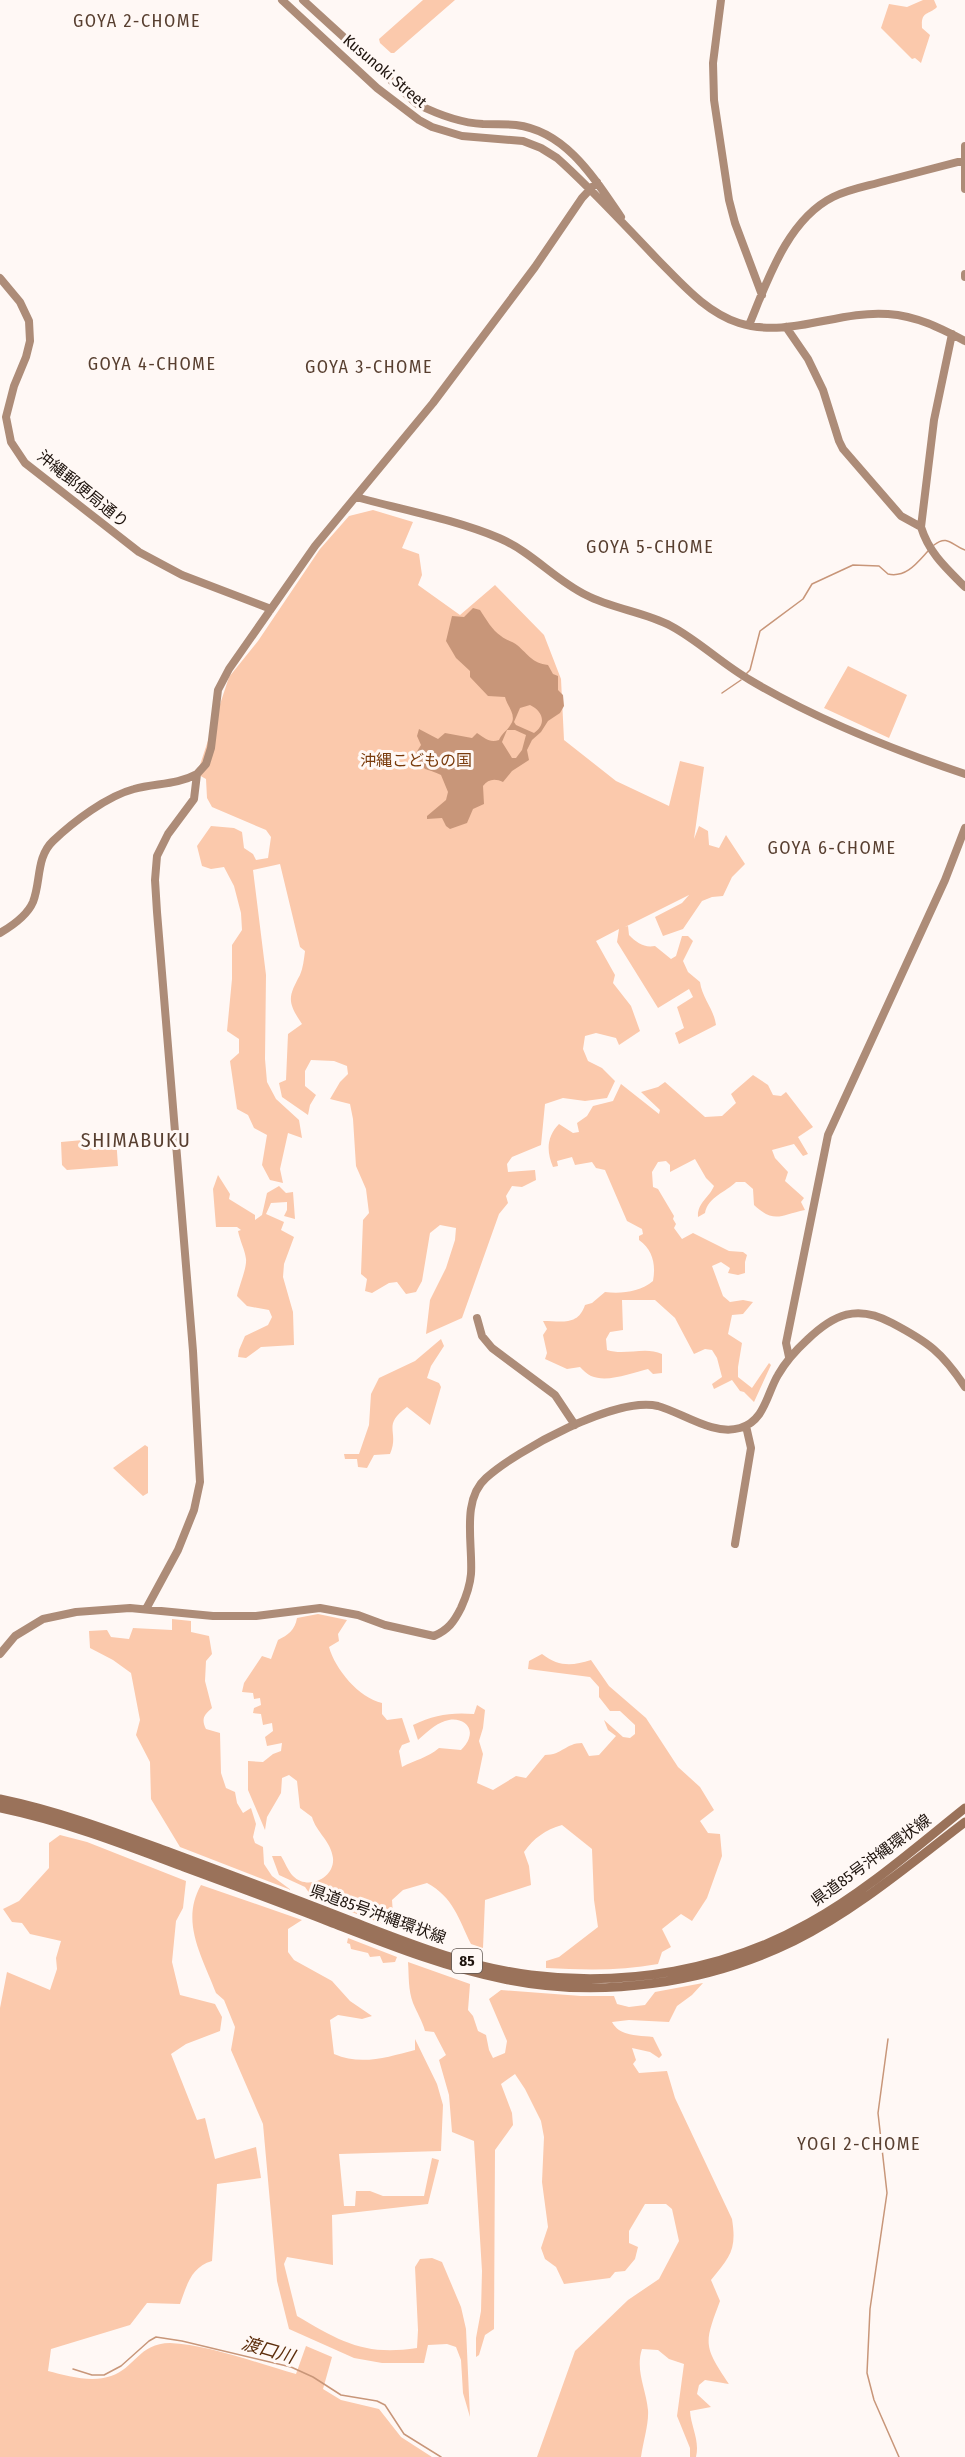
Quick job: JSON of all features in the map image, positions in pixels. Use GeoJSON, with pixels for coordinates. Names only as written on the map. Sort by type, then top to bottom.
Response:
{"type":"FeatureCollection","features":[{"type":"Feature","properties":{"kind":"main road","name":"県道85号沖縄環状線"},"geometry":{"type":"LineString","coordinates":[[0,1799],[84,1822],[248,1886],[444,1955],[531,1975],[585,1978],[650,1975],[705,1964],[761,1946],[808,1924],[890,1874],[965,1822]]}},
{"type":"Feature","properties":{"kind":"main road","name":"県道85号沖縄環状線"},"geometry":{"type":"LineString","coordinates":[[0,1808],[84,1831],[248,1886]]}},
{"type":"Feature","properties":{"kind":"main road","name":"県道85号沖縄環状線"},"geometry":{"type":"LineString","coordinates":[[292,1902],[431,1960],[473,1972],[530,1984],[585,1988],[632,1986],[671,1980],[759,1956],[793,1941],[860,1902],[965,1808]]}},
{"type":"Feature","properties":{"kind":"street","name":"Kusunoki Street"},"geometry":{"type":"LineString","coordinates":[[282,0],[377,88],[419,120],[437,129],[462,136],[513,139],[541,148],[557,158],[697,299],[729,319],[749,325],[786,327],[853,316],[886,314],[924,321],[965,341]]}},
{"type":"Feature","properties":{"kind":"street","name":"Kusunoki Street"},"geometry":{"type":"LineString","coordinates":[[303,0],[417,104],[436,113],[469,122],[516,125],[539,131],[573,155],[597,182],[629,230]]}},
{"type":"Feature","properties":{"kind":"street"},"geometry":{"type":"LineString","coordinates":[[722,0],[713,63],[714,100],[732,212],[762,295]]}},
{"type":"Feature","properties":{"kind":"street"},"geometry":{"type":"LineString","coordinates":[[965,146],[965,189]]}},
{"type":"Feature","properties":{"kind":"street"},"geometry":{"type":"LineString","coordinates":[[749,325],[790,238],[822,204],[833,197],[859,188],[964,160]]}},
{"type":"Feature","properties":{"kind":"street"},"geometry":{"type":"LineString","coordinates":[[146,1609],[178,1550],[194,1510],[200,1482],[193,1351],[155,880],[157,856],[162,843],[194,799],[197,774],[209,756],[216,701],[222,680],[315,546],[446,386],[597,182]]}},
{"type":"Feature","properties":{"kind":"street","name":"沖縄郵便局通り"},"geometry":{"type":"LineString","coordinates":[[0,278],[20,302],[29,321],[30,341],[6,417],[11,442],[25,463],[139,552],[183,575],[272,609]]}},
{"type":"Feature","properties":{"kind":"street"},"geometry":{"type":"LineString","coordinates":[[786,327],[808,359],[823,390],[838,441],[843,449],[901,516],[921,527]]}},
{"type":"Feature","properties":{"kind":"street"},"geometry":{"type":"LineString","coordinates":[[952,334],[934,420],[921,527],[930,549],[965,587]]}},
{"type":"Feature","properties":{"kind":"street"},"geometry":{"type":"LineString","coordinates":[[356,497],[501,539],[584,594],[682,632],[744,676],[798,706],[895,750],[965,774]]}},
{"type":"Feature","properties":{"kind":"street"},"geometry":{"type":"LineString","coordinates":[[0,933],[15,924],[33,903],[42,858],[51,843],[58,837],[113,797],[134,789],[179,781],[197,774]]}},
{"type":"Feature","properties":{"kind":"street"},"geometry":{"type":"LineString","coordinates":[[789,1357],[786,1343],[828,1135],[945,880],[965,828]]}},
{"type":"Feature","properties":{"kind":"street"},"geometry":{"type":"LineString","coordinates":[[0,1653],[15,1636],[43,1619],[76,1612],[146,1609],[213,1616],[256,1616],[320,1608],[358,1615],[420,1635],[434,1636],[445,1632],[454,1622],[467,1593],[471,1574],[472,1501],[478,1487],[492,1472],[575,1425],[614,1410],[648,1405],[724,1429],[739,1429],[746,1426],[763,1410],[777,1376],[789,1357],[834,1318],[852,1313],[871,1314],[926,1341],[940,1353],[965,1387]]}},
{"type":"Feature","properties":{"kind":"street"},"geometry":{"type":"LineString","coordinates":[[477,1318],[482,1336],[492,1348],[555,1395],[575,1425]]}},
{"type":"Feature","properties":{"kind":"street"},"geometry":{"type":"LineString","coordinates":[[735,1544],[751,1448],[746,1426]]}},
{"type":"Feature","properties":{"kind":"green space"},"geometry":{"type":"Polygon","coordinates":[[[423,0],[455,0],[394,53],[391,53],[380,43],[379,39],[423,0]]]}},
{"type":"Feature","properties":{"kind":"green space"},"geometry":{"type":"Polygon","coordinates":[[[923,0],[934,0],[937,7],[923,18],[922,28],[930,35],[921,63],[915,58],[912,59],[881,28],[889,4],[907,7],[923,0]]]}},
{"type":"Feature","properties":{"kind":"green space","name":"沖縄こどもの国"},"geometry":{"type":"Polygon","coordinates":[[[373,510],[413,522],[402,548],[419,554],[422,575],[418,585],[460,615],[495,585],[544,635],[561,679],[564,740],[616,781],[669,806],[680,761],[704,767],[694,839],[699,826],[708,831],[709,845],[719,848],[726,835],[745,864],[732,877],[723,896],[702,901],[683,929],[663,936],[655,917],[682,903],[689,895],[625,927],[628,926],[629,935],[638,943],[644,946],[655,946],[671,959],[676,956],[682,936],[688,936],[693,941],[683,961],[688,972],[700,982],[716,1025],[679,1044],[675,1033],[684,1028],[677,1007],[693,997],[689,989],[658,1008],[617,942],[619,929],[596,941],[615,975],[613,983],[631,1006],[640,1031],[619,1045],[616,1038],[596,1033],[585,1036],[583,1049],[588,1061],[602,1068],[615,1081],[607,1098],[585,1101],[563,1098],[545,1104],[541,1145],[512,1157],[507,1164],[508,1172],[535,1170],[536,1180],[522,1187],[512,1186],[506,1196],[508,1203],[499,1214],[462,1318],[426,1334],[430,1300],[446,1268],[455,1240],[456,1228],[440,1225],[430,1233],[422,1281],[416,1292],[406,1294],[397,1282],[389,1283],[372,1293],[365,1291],[367,1279],[361,1274],[363,1220],[369,1213],[366,1189],[356,1166],[350,1104],[330,1099],[340,1082],[348,1074],[347,1066],[334,1061],[311,1060],[305,1071],[305,1086],[316,1095],[310,1105],[308,1115],[282,1097],[279,1083],[286,1080],[288,1034],[302,1024],[292,1005],[291,994],[302,969],[305,951],[300,947],[280,864],[253,870],[266,975],[265,1059],[267,1082],[276,1099],[299,1120],[302,1138],[288,1133],[280,1169],[283,1183],[270,1180],[262,1165],[267,1135],[254,1128],[248,1115],[237,1109],[230,1061],[239,1053],[239,1039],[227,1031],[232,979],[232,945],[242,930],[241,913],[234,886],[224,867],[211,869],[202,866],[197,846],[211,826],[234,828],[242,832],[244,848],[253,854],[256,860],[268,858],[271,837],[266,830],[212,807],[207,798],[206,779],[197,774],[229,677],[258,641],[320,549],[349,516],[373,510]]]}},
{"type":"Feature","properties":{"kind":"green space"},"geometry":{"type":"Polygon","coordinates":[[[848,666],[907,695],[889,738],[824,708],[848,666]]]}},
{"type":"Feature","properties":{"kind":"green space"},"geometry":{"type":"Polygon","coordinates":[[[753,1075],[768,1085],[773,1095],[781,1096],[786,1092],[813,1127],[798,1137],[808,1154],[803,1156],[794,1144],[772,1150],[775,1158],[788,1172],[785,1181],[804,1198],[801,1202],[805,1210],[778,1216],[767,1214],[754,1205],[753,1189],[745,1182],[736,1182],[713,1199],[705,1213],[698,1217],[701,1204],[714,1186],[706,1178],[695,1159],[670,1172],[670,1165],[666,1161],[658,1162],[652,1172],[653,1187],[658,1189],[674,1216],[676,1224],[674,1228],[682,1239],[693,1233],[729,1251],[743,1252],[747,1255],[745,1273],[738,1275],[728,1273],[730,1268],[721,1262],[712,1266],[723,1296],[730,1302],[743,1300],[753,1302],[743,1314],[732,1315],[728,1334],[742,1343],[738,1377],[752,1388],[769,1363],[771,1365],[754,1402],[740,1391],[732,1380],[714,1389],[712,1384],[722,1377],[717,1358],[712,1350],[705,1349],[694,1354],[675,1318],[655,1300],[622,1300],[623,1330],[610,1332],[606,1339],[607,1350],[614,1352],[649,1351],[662,1354],[662,1373],[653,1374],[648,1369],[620,1377],[597,1378],[580,1367],[567,1369],[545,1359],[547,1353],[543,1335],[547,1329],[543,1321],[574,1319],[582,1312],[585,1305],[592,1303],[605,1292],[636,1290],[653,1281],[654,1275],[654,1264],[648,1248],[639,1240],[639,1236],[643,1234],[642,1229],[627,1221],[605,1170],[596,1168],[592,1162],[575,1165],[572,1157],[557,1161],[558,1166],[553,1167],[549,1155],[549,1144],[555,1129],[559,1124],[573,1133],[579,1132],[577,1123],[587,1116],[593,1106],[613,1101],[621,1084],[659,1114],[660,1110],[641,1092],[658,1087],[665,1082],[705,1117],[722,1116],[736,1103],[731,1094],[753,1075]]]}},
{"type":"Feature","properties":{"kind":"green space"},"geometry":{"type":"Polygon","coordinates":[[[116,1137],[118,1166],[67,1170],[62,1165],[61,1142],[116,1137]]]}},
{"type":"Feature","properties":{"kind":"green space"},"geometry":{"type":"Polygon","coordinates":[[[218,1175],[230,1194],[229,1199],[255,1215],[255,1220],[262,1215],[267,1193],[279,1186],[286,1193],[293,1192],[295,1219],[284,1216],[287,1202],[271,1203],[266,1214],[284,1222],[281,1230],[294,1237],[284,1264],[283,1277],[293,1312],[294,1345],[261,1347],[246,1358],[238,1357],[245,1336],[268,1325],[272,1317],[269,1310],[247,1306],[237,1296],[246,1263],[245,1252],[238,1231],[241,1230],[237,1227],[216,1227],[213,1189],[218,1175]]]}},
{"type":"Feature","properties":{"kind":"green space"},"geometry":{"type":"Polygon","coordinates":[[[441,1339],[444,1346],[431,1366],[427,1378],[439,1383],[441,1387],[430,1425],[407,1407],[393,1424],[393,1446],[390,1454],[374,1455],[367,1468],[358,1467],[357,1459],[345,1459],[344,1454],[359,1454],[369,1425],[371,1394],[379,1378],[415,1361],[441,1339]]]}},
{"type":"Feature","properties":{"kind":"green space"},"geometry":{"type":"Polygon","coordinates":[[[145,1445],[148,1447],[148,1493],[143,1496],[113,1468],[145,1445]]]}},
{"type":"Feature","properties":{"kind":"green space"},"geometry":{"type":"Polygon","coordinates":[[[318,1614],[347,1620],[338,1634],[339,1641],[329,1647],[332,1656],[342,1673],[357,1689],[382,1703],[382,1714],[387,1720],[402,1718],[410,1742],[402,1745],[399,1751],[402,1767],[439,1748],[461,1750],[470,1733],[467,1725],[455,1719],[441,1722],[418,1740],[413,1725],[443,1715],[474,1714],[477,1705],[485,1710],[479,1741],[483,1754],[477,1783],[493,1790],[516,1776],[526,1778],[545,1755],[556,1753],[572,1745],[582,1743],[589,1756],[599,1755],[616,1736],[608,1730],[604,1720],[623,1737],[630,1738],[635,1734],[635,1725],[620,1711],[610,1711],[599,1697],[599,1687],[590,1677],[528,1669],[529,1661],[542,1654],[554,1661],[566,1664],[591,1660],[609,1686],[646,1718],[678,1767],[700,1787],[714,1810],[700,1821],[708,1833],[720,1834],[722,1856],[707,1898],[692,1921],[681,1914],[662,1929],[671,1947],[662,1952],[658,1964],[602,1969],[546,1968],[546,1961],[559,1957],[598,1927],[594,1900],[592,1849],[562,1825],[540,1835],[524,1852],[529,1866],[531,1885],[485,1900],[483,1948],[471,1944],[449,1902],[427,1883],[403,1890],[392,1900],[394,1928],[312,1897],[305,1887],[279,1875],[272,1856],[281,1856],[293,1876],[299,1880],[313,1882],[319,1880],[330,1871],[332,1852],[312,1817],[300,1808],[297,1781],[289,1775],[282,1778],[281,1793],[267,1817],[265,1830],[248,1790],[248,1761],[263,1762],[281,1751],[282,1743],[267,1746],[265,1737],[273,1731],[272,1723],[263,1725],[261,1714],[253,1713],[254,1708],[261,1705],[260,1698],[254,1699],[253,1693],[242,1692],[244,1683],[262,1656],[271,1659],[278,1640],[290,1632],[297,1618],[318,1614]]]}},
{"type":"Feature","properties":{"kind":"green space"},"geometry":{"type":"Polygon","coordinates":[[[172,1619],[191,1621],[191,1632],[209,1636],[212,1654],[206,1661],[205,1681],[212,1708],[204,1717],[204,1726],[206,1729],[220,1733],[221,1773],[226,1788],[235,1792],[237,1803],[243,1813],[251,1808],[256,1824],[253,1837],[255,1843],[263,1847],[264,1864],[272,1876],[291,1890],[180,1847],[151,1799],[150,1762],[136,1735],[140,1720],[131,1673],[90,1648],[89,1631],[107,1630],[111,1637],[129,1639],[133,1628],[172,1630],[172,1619]]]}},
{"type":"Feature","properties":{"kind":"green space"},"geometry":{"type":"Polygon","coordinates":[[[60,1835],[87,1842],[186,1881],[183,1908],[176,1921],[172,1962],[180,1995],[215,2004],[222,2017],[220,2031],[186,2044],[171,2054],[197,2120],[205,2118],[215,2159],[256,2147],[261,2178],[217,2184],[212,2261],[194,2272],[180,2304],[147,2303],[130,2325],[51,2349],[48,2371],[80,2378],[104,2378],[119,2373],[151,2347],[170,2343],[200,2347],[296,2374],[306,2346],[332,2357],[323,2389],[341,2400],[379,2409],[401,2437],[432,2457],[0,2457],[0,2008],[7,1972],[50,1990],[57,1969],[56,1958],[61,1941],[30,1934],[22,1923],[12,1922],[3,1909],[19,1901],[49,1868],[49,1843],[60,1835]]]}},
{"type":"Feature","properties":{"kind":"green space"},"geometry":{"type":"Polygon","coordinates":[[[201,1885],[302,1920],[288,1929],[288,1952],[294,1960],[332,1981],[350,2001],[372,2016],[362,2019],[338,2015],[330,2020],[334,2054],[344,2058],[364,2060],[385,2058],[415,2050],[415,2039],[437,2084],[443,2105],[441,2151],[339,2154],[344,2206],[355,2206],[356,2191],[370,2191],[383,2196],[424,2196],[432,2158],[439,2160],[428,2204],[332,2215],[333,2265],[287,2257],[284,2264],[297,2316],[354,2345],[382,2350],[399,2350],[417,2348],[415,2267],[420,2259],[432,2258],[442,2262],[461,2307],[466,2329],[470,2417],[463,2393],[461,2360],[456,2347],[447,2344],[428,2345],[424,2363],[382,2363],[354,2358],[289,2329],[277,2281],[263,2124],[231,2050],[235,2027],[224,2000],[216,1993],[195,1939],[193,1912],[201,1885]]]}},
{"type":"Feature","properties":{"kind":"green space"},"geometry":{"type":"Polygon","coordinates":[[[348,1938],[397,1957],[395,1962],[383,1963],[380,1956],[370,1957],[368,1953],[351,1949],[350,1944],[347,1943],[348,1938]]]}},
{"type":"Feature","properties":{"kind":"green space"},"geometry":{"type":"Polygon","coordinates":[[[408,1962],[470,1984],[468,2010],[473,2016],[478,2031],[486,2035],[493,2058],[505,2053],[507,2041],[489,1999],[501,1990],[614,1996],[617,2004],[629,2007],[645,2005],[655,1992],[703,1983],[677,2006],[669,2022],[629,2020],[612,2022],[615,2027],[625,2033],[653,2037],[662,2055],[659,2058],[650,2052],[632,2048],[636,2060],[633,2064],[639,2073],[667,2071],[675,2098],[732,2219],[733,2246],[727,2259],[711,2280],[720,2301],[709,2336],[714,2361],[729,2384],[705,2380],[699,2385],[697,2394],[711,2407],[690,2411],[697,2445],[696,2457],[690,2457],[690,2448],[677,2416],[684,2364],[669,2359],[658,2350],[642,2349],[640,2372],[648,2415],[641,2457],[537,2457],[575,2351],[628,2300],[659,2279],[679,2241],[672,2209],[666,2204],[645,2204],[629,2231],[629,2243],[638,2247],[635,2259],[625,2271],[615,2272],[610,2278],[564,2284],[556,2267],[545,2259],[541,2248],[548,2227],[542,2182],[544,2137],[541,2121],[515,2074],[501,2084],[512,2113],[513,2125],[495,2150],[494,2329],[485,2335],[479,2355],[476,2357],[482,2271],[474,2141],[452,2132],[449,2095],[439,2060],[446,2055],[434,2032],[425,2031],[413,2003],[409,1988],[408,1962]]]}},
{"type":"Feature","properties":{"kind":"shaded area"},"geometry":{"type":"Polygon","coordinates":[[[473,608],[480,610],[489,624],[504,639],[517,645],[534,660],[548,665],[553,674],[558,676],[558,690],[563,695],[564,706],[560,713],[548,721],[532,740],[527,750],[529,760],[512,771],[503,782],[492,780],[487,782],[483,786],[484,804],[473,809],[467,823],[450,829],[442,818],[427,819],[427,816],[446,800],[448,792],[441,775],[425,769],[419,760],[416,753],[421,745],[417,736],[419,729],[438,739],[445,733],[472,738],[477,733],[487,740],[496,741],[513,721],[505,697],[488,696],[470,677],[470,671],[456,658],[446,641],[452,616],[464,617],[473,608]],[[530,705],[520,708],[514,722],[534,733],[541,726],[542,718],[538,711],[530,705]],[[507,730],[502,742],[512,758],[516,758],[522,750],[526,735],[515,730],[507,730]]]}},
{"type":"Feature","properties":{"kind":"waterway"},"geometry":{"type":"LineString","coordinates":[[934,545],[947,541],[965,550]]}},
{"type":"Feature","properties":{"kind":"waterway"},"geometry":{"type":"LineString","coordinates":[[746,674],[750,670],[760,631],[803,599],[812,584],[853,565],[879,566],[888,574],[900,574],[911,569],[928,551]]}},
{"type":"Feature","properties":{"kind":"waterway"},"geometry":{"type":"LineString","coordinates":[[722,693],[741,680]]}},
{"type":"Feature","properties":{"kind":"waterway"},"geometry":{"type":"LineString","coordinates":[[888,2039],[878,2113],[887,2193],[870,2309],[867,2373],[874,2400],[899,2457]]}},
{"type":"Feature","properties":{"kind":"waterway","name":"渡口川"},"geometry":{"type":"LineString","coordinates":[[73,2369],[92,2375],[104,2375],[121,2366],[156,2337],[291,2367],[313,2377],[341,2395],[377,2401],[385,2405],[404,2434],[441,2457]]}},
{"type":"Feature","properties":{"kind":"district","name":"GOYA 2-CHOME"},"geometry":{"type":"Point","coordinates":[137,21]}},
{"type":"Feature","properties":{"kind":"district","name":"GOYA 4-CHOME"},"geometry":{"type":"Point","coordinates":[152,364]}},
{"type":"Feature","properties":{"kind":"district","name":"GOYA 3-CHOME"},"geometry":{"type":"Point","coordinates":[369,367]}},
{"type":"Feature","properties":{"kind":"district","name":"GOYA 5-CHOME"},"geometry":{"type":"Point","coordinates":[650,547]}},
{"type":"Feature","properties":{"kind":"district","name":"GOYA 6-CHOME"},"geometry":{"type":"Point","coordinates":[832,848]}},
{"type":"Feature","properties":{"kind":"district","name":"SHIMABUKU"},"geometry":{"type":"Point","coordinates":[136,1140]}},
{"type":"Feature","properties":{"kind":"district","name":"YOGI 2-CHOME"},"geometry":{"type":"Point","coordinates":[859,2144]}}]}
